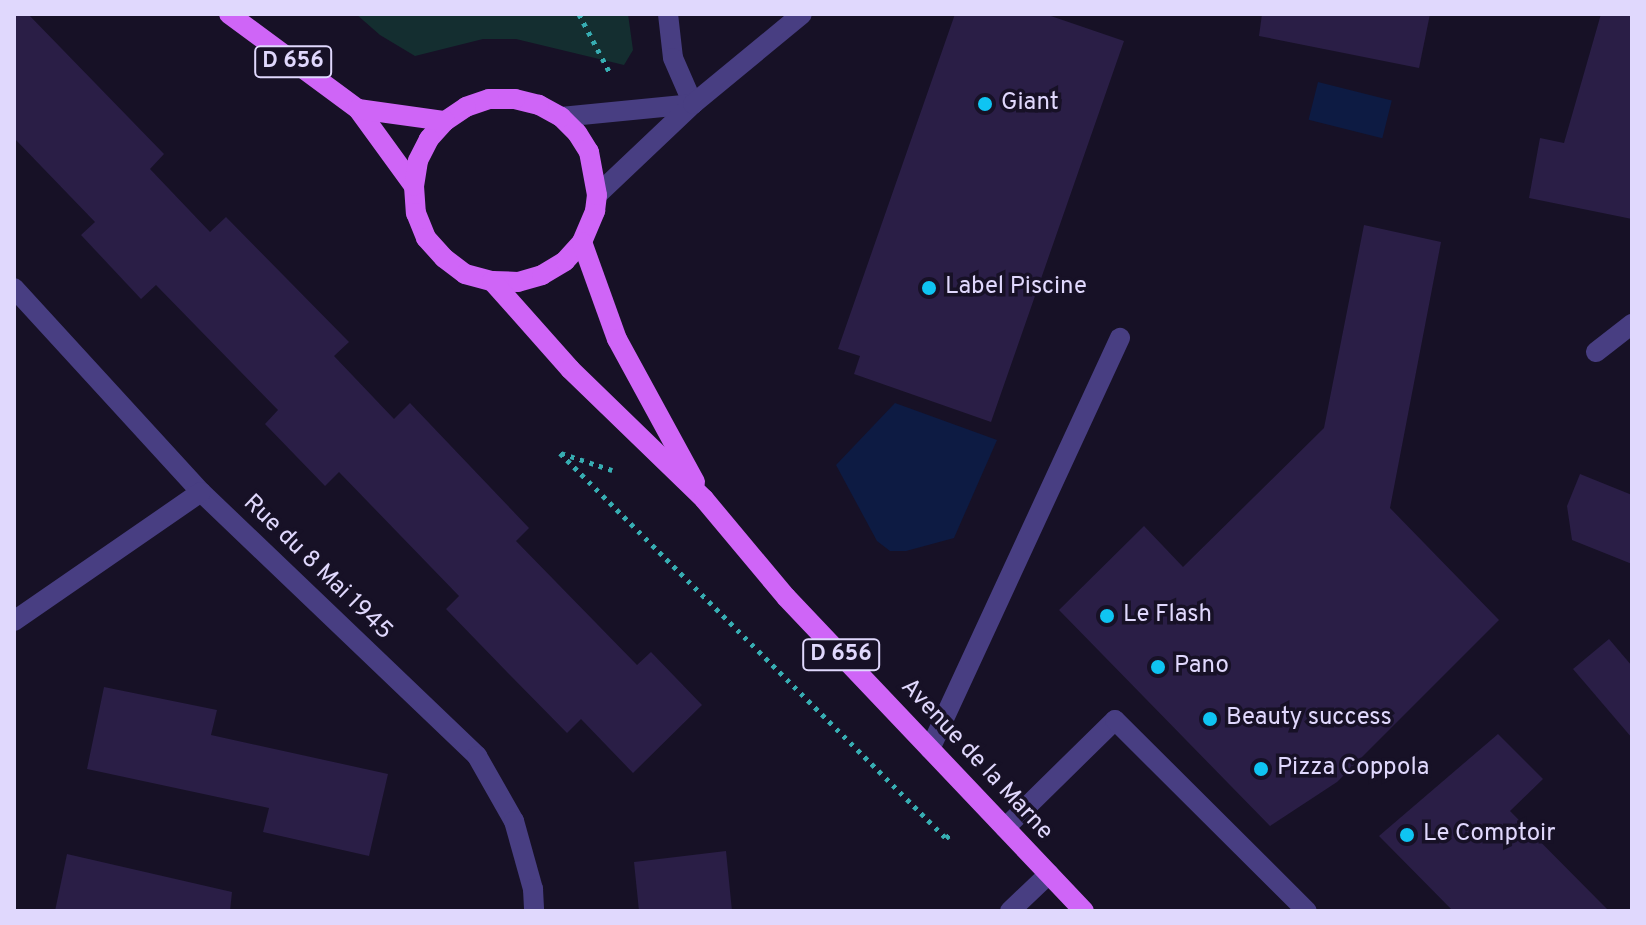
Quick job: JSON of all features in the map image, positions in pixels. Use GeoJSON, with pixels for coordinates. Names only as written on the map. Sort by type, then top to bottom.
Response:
{"type":"FeatureCollection","features":[{"type":"Feature","properties":{"kind":"main road","name":"D 656"},"geometry":{"type":"LineString","coordinates":[[229,14],[358,109],[414,186]]}},
{"type":"Feature","properties":{"kind":"main road"},"geometry":{"type":"LineString","coordinates":[[489,99],[515,99],[539,105],[561,117],[589,152],[596,173],[595,211],[582,242],[565,261],[542,275],[518,282],[492,281],[465,274],[444,258],[426,238],[416,213],[414,186],[423,150],[445,121],[466,107],[489,99]]}},
{"type":"Feature","properties":{"kind":"main road","name":"D 656"},"geometry":{"type":"LineString","coordinates":[[358,109],[445,121]]}},
{"type":"Feature","properties":{"kind":"main road","name":"Avenue de la Marne"},"geometry":{"type":"LineString","coordinates":[[582,242],[617,339],[704,499]]}},
{"type":"Feature","properties":{"kind":"main road","name":"Avenue de la Marne"},"geometry":{"type":"LineString","coordinates":[[492,281],[570,369],[704,499],[786,597],[1084,911]]}},
{"type":"Feature","properties":{"kind":"street"},"geometry":{"type":"LineString","coordinates":[[668,14],[673,58],[693,104]]}},
{"type":"Feature","properties":{"kind":"street"},"geometry":{"type":"LineString","coordinates":[[597,195],[693,104],[802,14]]}},
{"type":"Feature","properties":{"kind":"street"},"geometry":{"type":"LineString","coordinates":[[561,117],[693,104]]}},
{"type":"Feature","properties":{"kind":"street","name":"Rue du 8 Mai 1945"},"geometry":{"type":"LineString","coordinates":[[14,288],[201,492],[477,756],[514,821],[533,889],[534,911]]}},
{"type":"Feature","properties":{"kind":"street"},"geometry":{"type":"LineString","coordinates":[[1596,352],[1632,324]]}},
{"type":"Feature","properties":{"kind":"street"},"geometry":{"type":"LineString","coordinates":[[930,749],[1120,338]]}},
{"type":"Feature","properties":{"kind":"street"},"geometry":{"type":"LineString","coordinates":[[14,621],[201,492]]}},
{"type":"Feature","properties":{"kind":"street"},"geometry":{"type":"LineString","coordinates":[[1005,828],[1115,720],[1307,911]]}},
{"type":"Feature","properties":{"kind":"street"},"geometry":{"type":"LineString","coordinates":[[1010,911],[1049,874]]}},
{"type":"Feature","properties":{"kind":"path"},"geometry":{"type":"LineString","coordinates":[[579,14],[610,74]]}},
{"type":"Feature","properties":{"kind":"path"},"geometry":{"type":"LineString","coordinates":[[560,453],[946,838],[983,805]]}},
{"type":"Feature","properties":{"kind":"green space"},"geometry":{"type":"Polygon","coordinates":[[[356,14],[628,14],[633,50],[624,65],[516,39],[483,39],[415,56],[380,35],[356,14]]]}},
{"type":"Feature","properties":{"kind":"water"},"geometry":{"type":"Polygon","coordinates":[[[1318,82],[1392,100],[1382,138],[1309,120],[1318,82]]]}},
{"type":"Feature","properties":{"kind":"water"},"geometry":{"type":"Polygon","coordinates":[[[895,403],[997,440],[954,538],[906,551],[890,551],[877,541],[836,465],[895,403]]]}},
{"type":"Feature","properties":{"kind":"building"},"geometry":{"type":"Polygon","coordinates":[[[14,14],[28,14],[164,154],[150,169],[210,232],[226,217],[349,342],[334,356],[394,419],[410,403],[529,528],[516,541],[637,665],[651,652],[702,705],[633,773],[581,719],[567,733],[446,609],[459,596],[339,472],[325,486],[265,424],[278,410],[156,285],[141,299],[81,235],[95,222],[14,138],[14,14]]]}},
{"type":"Feature","properties":{"kind":"building"},"geometry":{"type":"Polygon","coordinates":[[[955,14],[1045,14],[1124,41],[991,422],[854,374],[860,356],[838,349],[955,14]]]}},
{"type":"Feature","properties":{"kind":"building"},"geometry":{"type":"Polygon","coordinates":[[[1262,14],[1430,14],[1419,68],[1259,36],[1262,14]]]}},
{"type":"Feature","properties":{"kind":"building"},"geometry":{"type":"Polygon","coordinates":[[[1601,14],[1632,14],[1632,219],[1529,198],[1540,138],[1564,143],[1601,14]]]}},
{"type":"Feature","properties":{"kind":"building"},"geometry":{"type":"Polygon","coordinates":[[[1364,225],[1441,242],[1390,508],[1499,620],[1337,782],[1270,826],[1059,610],[1144,526],[1183,567],[1324,428],[1364,225]]]}},
{"type":"Feature","properties":{"kind":"building"},"geometry":{"type":"Polygon","coordinates":[[[1580,474],[1632,495],[1632,564],[1572,540],[1567,506],[1580,474]]]}},
{"type":"Feature","properties":{"kind":"building"},"geometry":{"type":"Polygon","coordinates":[[[1609,639],[1632,666],[1632,738],[1573,669],[1609,639]]]}},
{"type":"Feature","properties":{"kind":"building"},"geometry":{"type":"Polygon","coordinates":[[[104,687],[217,710],[211,735],[388,774],[369,856],[263,832],[269,808],[87,769],[104,687]]]}},
{"type":"Feature","properties":{"kind":"building"},"geometry":{"type":"Polygon","coordinates":[[[1498,734],[1543,779],[1510,811],[1609,911],[1453,911],[1379,836],[1498,734]]]}},
{"type":"Feature","properties":{"kind":"building"},"geometry":{"type":"Polygon","coordinates":[[[726,851],[732,911],[639,911],[634,862],[726,851]]]}},
{"type":"Feature","properties":{"kind":"building"},"geometry":{"type":"Polygon","coordinates":[[[67,854],[232,892],[230,911],[55,911],[67,854]]]}},
{"type":"Feature","properties":{"kind":"place","name":"Giant"},"geometry":{"type":"Point","coordinates":[985,104]}},
{"type":"Feature","properties":{"kind":"place","name":"Label Piscine"},"geometry":{"type":"Point","coordinates":[929,288]}},
{"type":"Feature","properties":{"kind":"place","name":"Le Flash"},"geometry":{"type":"Point","coordinates":[1107,616]}},
{"type":"Feature","properties":{"kind":"place","name":"Pano"},"geometry":{"type":"Point","coordinates":[1158,667]}},
{"type":"Feature","properties":{"kind":"place","name":"Beauty success"},"geometry":{"type":"Point","coordinates":[1210,719]}},
{"type":"Feature","properties":{"kind":"place","name":"Pizza Coppola"},"geometry":{"type":"Point","coordinates":[1261,769]}},
{"type":"Feature","properties":{"kind":"place","name":"Le Comptoir"},"geometry":{"type":"Point","coordinates":[1407,835]}}]}
